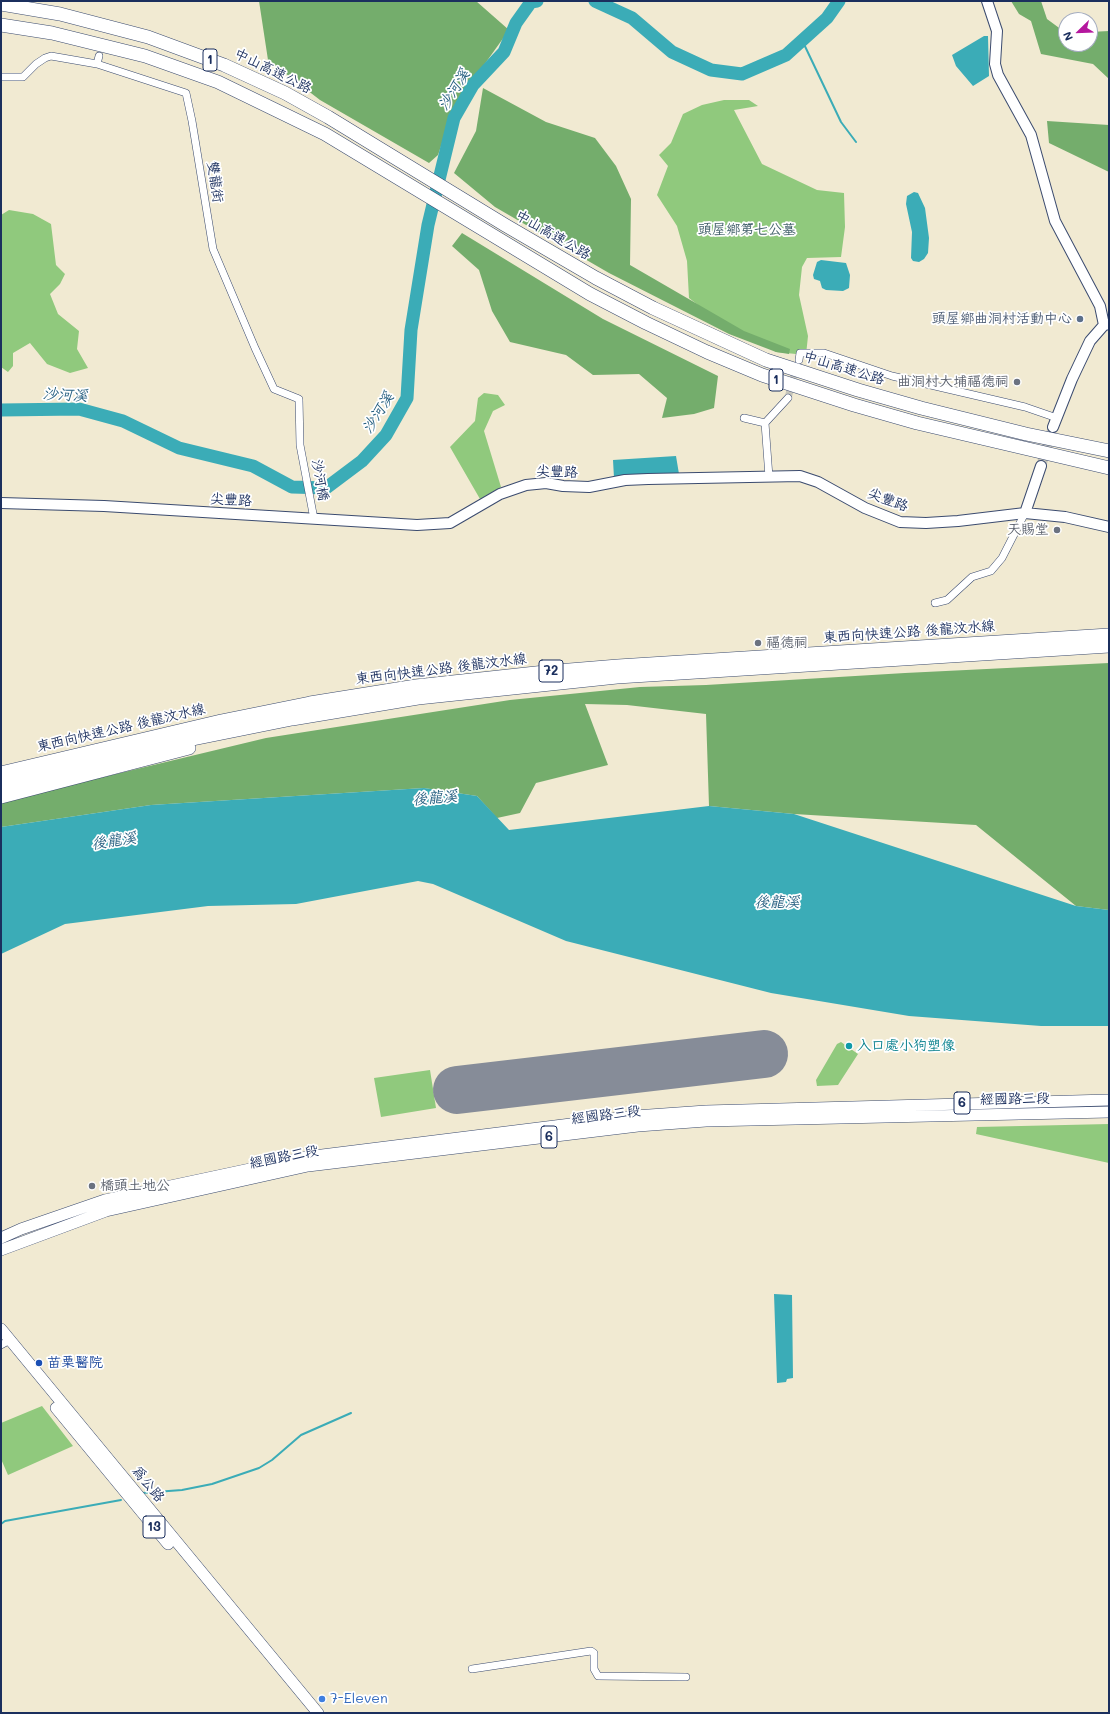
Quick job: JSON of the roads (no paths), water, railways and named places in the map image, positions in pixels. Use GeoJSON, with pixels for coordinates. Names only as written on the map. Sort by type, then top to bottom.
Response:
{"type":"FeatureCollection","features":[{"type":"Feature","properties":{"kind":"highway","name":"中山高速公路"},"geometry":{"type":"LineString","coordinates":[[1,4],[60,14],[148,37],[224,65],[285,93],[578,268],[653,308],[766,360],[858,390],[922,408],[1026,434],[1109,451]]}},
{"type":"Feature","properties":{"kind":"highway","name":"1"},"geometry":{"type":"LineString","coordinates":[[1,25],[52,33],[145,56],[218,82],[324,134],[393,174],[590,294],[707,352],[762,374],[854,405],[917,423],[1109,468]]}},
{"type":"Feature","properties":{"kind":"highway","name":"東西向快速公路 後龍汶水線"},"geometry":{"type":"LineString","coordinates":[[1,773],[221,721],[416,686],[545,672],[1109,636]]}},
{"type":"Feature","properties":{"kind":"highway","name":"東西向快速公路 後龍汶水線"},"geometry":{"type":"LineString","coordinates":[[1,784],[178,742],[292,719],[418,698],[617,677],[1109,646]]}},
{"type":"Feature","properties":{"kind":"highway"},"geometry":{"type":"LineString","coordinates":[[1,797],[258,731],[292,719]]}},
{"type":"Feature","properties":{"kind":"highway"},"geometry":{"type":"LineString","coordinates":[[1,766],[193,723],[221,721]]}},
{"type":"Feature","properties":{"kind":"main road","name":"經國路三段"},"geometry":{"type":"LineString","coordinates":[[1,1238],[21,1229],[105,1200],[306,1157],[627,1116],[706,1110],[1109,1100]]}},
{"type":"Feature","properties":{"kind":"main road","name":"經國路三段"},"geometry":{"type":"LineString","coordinates":[[1,1250],[106,1211],[324,1164],[638,1126],[706,1121],[1109,1112]]}},
{"type":"Feature","properties":{"kind":"main road","name":"為公路"},"geometry":{"type":"LineString","coordinates":[[1,1328],[4,1343],[308,1713]]}},
{"type":"Feature","properties":{"kind":"main road","name":"為公路"},"geometry":{"type":"LineString","coordinates":[[4,1343],[318,1713]]}},
{"type":"Feature","properties":{"kind":"street"},"geometry":{"type":"LineString","coordinates":[[798,360],[800,353],[824,353],[892,376],[1025,407],[1055,422],[1072,379],[1090,341],[1107,324],[1100,306],[1055,221],[1031,135],[998,75],[995,64],[997,31],[987,1]]}},
{"type":"Feature","properties":{"kind":"street","name":"雙龍街"},"geometry":{"type":"LineString","coordinates":[[1,77],[23,78],[36,64],[50,56],[96,64],[186,93],[213,250],[274,389],[299,399],[300,445]]}},
{"type":"Feature","properties":{"kind":"street"},"geometry":{"type":"LineString","coordinates":[[96,64],[99,56]]}},
{"type":"Feature","properties":{"kind":"street"},"geometry":{"type":"LineString","coordinates":[[769,477],[765,423],[788,398]]}},
{"type":"Feature","properties":{"kind":"street"},"geometry":{"type":"LineString","coordinates":[[744,418],[765,423]]}},
{"type":"Feature","properties":{"kind":"street","name":"沙河橋"},"geometry":{"type":"LineString","coordinates":[[300,445],[314,519]]}},
{"type":"Feature","properties":{"kind":"street"},"geometry":{"type":"LineString","coordinates":[[935,603],[947,600],[972,577],[991,571],[1002,558],[1025,513],[1041,466]]}},
{"type":"Feature","properties":{"kind":"street","name":"尖豐路"},"geometry":{"type":"LineString","coordinates":[[1,503],[104,506],[417,525],[450,523],[500,494],[526,485],[546,483],[563,486],[589,486],[625,480],[800,476],[818,482],[865,508],[900,522],[926,523],[958,521],[1025,513],[1064,517],[1109,527]]}},
{"type":"Feature","properties":{"kind":"street"},"geometry":{"type":"LineString","coordinates":[[472,1669],[594,1652],[594,1669],[598,1676],[686,1677]]}},
{"type":"Feature","properties":{"kind":"water"},"geometry":{"type":"Polygon","coordinates":[[[984,36],[988,36],[989,76],[973,86],[956,66],[952,55],[984,36]]]}},
{"type":"Feature","properties":{"kind":"water"},"geometry":{"type":"Polygon","coordinates":[[[914,192],[918,193],[925,208],[929,238],[928,253],[924,259],[919,262],[913,261],[911,258],[912,232],[906,204],[907,196],[914,192]]]}},
{"type":"Feature","properties":{"kind":"water"},"geometry":{"type":"Polygon","coordinates":[[[821,260],[846,263],[850,275],[849,288],[843,291],[826,290],[822,288],[820,281],[814,279],[813,275],[817,262],[821,260]]]}},
{"type":"Feature","properties":{"kind":"water"},"geometry":{"type":"Polygon","coordinates":[[[676,456],[679,474],[636,474],[614,478],[613,460],[676,456]]]}},
{"type":"Feature","properties":{"kind":"water","name":"後龍溪"},"geometry":{"type":"Polygon","coordinates":[[[424,788],[477,796],[509,830],[709,806],[794,814],[1076,906],[1109,910],[1109,1026],[1041,1026],[909,1016],[771,993],[566,941],[433,884],[418,881],[296,904],[208,906],[65,924],[1,954],[1,827],[151,805],[424,788]]]}},
{"type":"Feature","properties":{"kind":"water"},"geometry":{"type":"Polygon","coordinates":[[[774,1294],[792,1295],[793,1378],[787,1379],[786,1382],[777,1383],[774,1294]]]}},
{"type":"Feature","properties":{"kind":"waterway","name":"沙河溪"},"geometry":{"type":"LineString","coordinates":[[1,410],[79,409],[123,421],[179,448],[253,466],[292,487],[326,488],[362,461],[386,435],[407,398],[411,330],[428,225],[454,118],[473,85],[504,52],[516,23],[531,2],[537,1]]}},
{"type":"Feature","properties":{"kind":"waterway","name":"沙河溪"},"geometry":{"type":"LineString","coordinates":[[595,1],[632,18],[672,52],[711,70],[742,74],[786,55],[827,18],[839,1]]}},
{"type":"Feature","properties":{"kind":"waterway"},"geometry":{"type":"LineString","coordinates":[[802,40],[841,122],[856,142]]}},
{"type":"Feature","properties":{"kind":"waterway"},"geometry":{"type":"LineString","coordinates":[[142,1493],[182,1490],[212,1484],[259,1468],[272,1460],[301,1435],[351,1413]]}},
{"type":"Feature","properties":{"kind":"waterway"},"geometry":{"type":"LineString","coordinates":[[1,1524],[5,1521],[121,1500]]}},
{"type":"Feature","properties":{"kind":"tunnel"},"geometry":{"type":"LineString","coordinates":[[788,398],[796,368]]}},
{"type":"Feature","properties":{"kind":"tunnel"},"geometry":{"type":"LineString","coordinates":[[1041,466],[1053,427]]}},
{"type":"Feature","properties":{"kind":"place","name":"頭屋鄉曲洞村活動中心"},"geometry":{"type":"Point","coordinates":[1080,319]}},
{"type":"Feature","properties":{"kind":"place","name":"曲洞村大埔福德祠"},"geometry":{"type":"Point","coordinates":[1017,382]}},
{"type":"Feature","properties":{"kind":"place","name":"天賜堂"},"geometry":{"type":"Point","coordinates":[1057,530]}},
{"type":"Feature","properties":{"kind":"place","name":"福德祠"},"geometry":{"type":"Point","coordinates":[758,643]}},
{"type":"Feature","properties":{"kind":"place","name":"入口處小狗塑像"},"geometry":{"type":"Point","coordinates":[849,1046]}},
{"type":"Feature","properties":{"kind":"place","name":"橋頭土地公"},"geometry":{"type":"Point","coordinates":[92,1186]}},
{"type":"Feature","properties":{"kind":"place","name":"苗栗醫院"},"geometry":{"type":"Point","coordinates":[39,1363]}},
{"type":"Feature","properties":{"kind":"place","name":"7-Eleven"},"geometry":{"type":"Point","coordinates":[322,1699]}},
{"type":"Feature","properties":{"kind":"park label","name":"頭屋鄉第七公墓"},"geometry":{"type":"Point","coordinates":[747,230]}}]}
